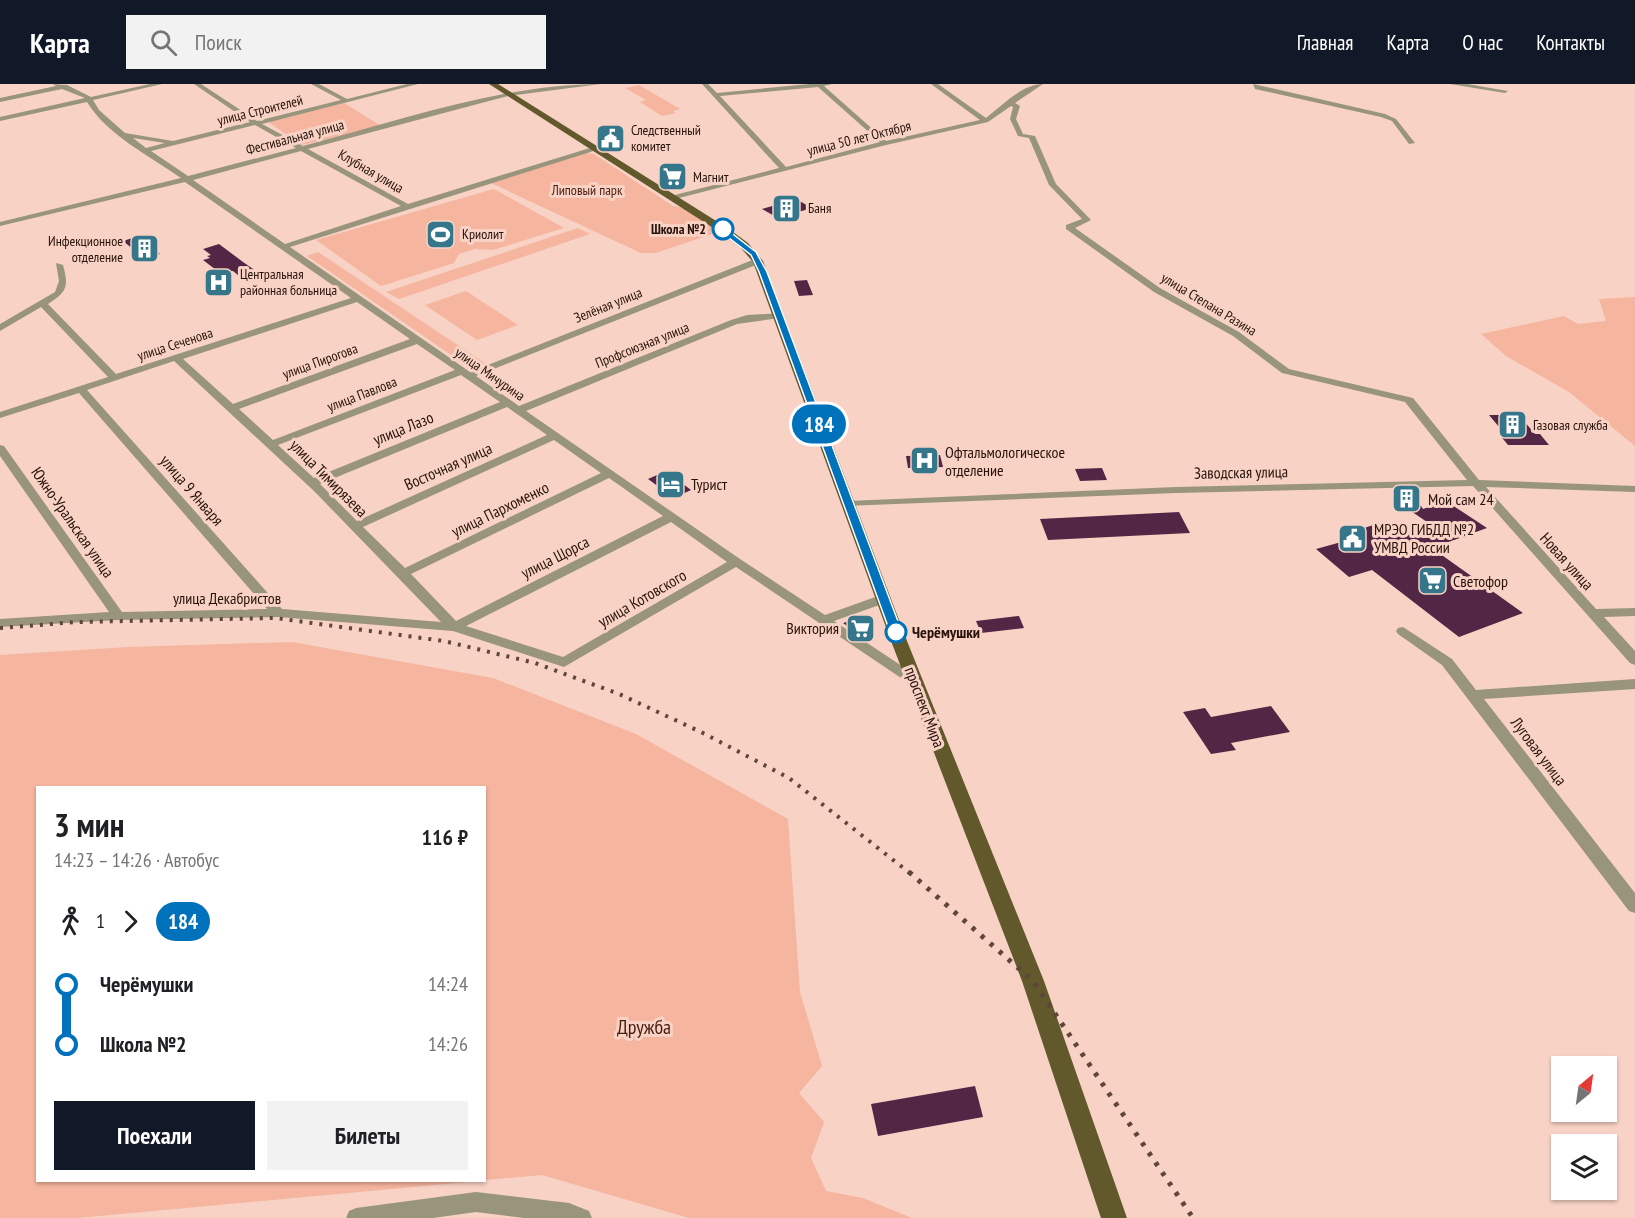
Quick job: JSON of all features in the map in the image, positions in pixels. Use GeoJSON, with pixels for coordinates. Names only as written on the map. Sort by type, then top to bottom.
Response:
{"type":"FeatureCollection","features":[{"type":"Feature","properties":{"kind":"main road","name":"проспект Мира"},"geometry":{"type":"LineString","coordinates":[[493,84],[674,198],[744,245],[758,261],[915,681],[1033,981],[1114,1218]]}},
{"type":"Feature","properties":{"kind":"street"},"geometry":{"type":"LineString","coordinates":[[0,100],[58,85],[74,84]]}},
{"type":"Feature","properties":{"kind":"street"},"geometry":{"type":"LineString","coordinates":[[0,119],[159,84]]}},
{"type":"Feature","properties":{"kind":"street","name":"Клубная улица"},"geometry":{"type":"LineString","coordinates":[[198,84],[256,123],[408,207]]}},
{"type":"Feature","properties":{"kind":"street"},"geometry":{"type":"LineString","coordinates":[[314,84],[347,101]]}},
{"type":"Feature","properties":{"kind":"street","name":"улица Строителей"},"geometry":{"type":"LineString","coordinates":[[146,150],[415,84]]}},
{"type":"Feature","properties":{"kind":"street","name":"Фестивальная улица"},"geometry":{"type":"LineString","coordinates":[[0,224],[188,179],[508,94],[598,84]]}},
{"type":"Feature","properties":{"kind":"street"},"geometry":{"type":"LineString","coordinates":[[705,84],[784,168]]}},
{"type":"Feature","properties":{"kind":"street"},"geometry":{"type":"LineString","coordinates":[[715,96],[829,84]]}},
{"type":"Feature","properties":{"kind":"street"},"geometry":{"type":"LineString","coordinates":[[934,84],[986,121]]}},
{"type":"Feature","properties":{"kind":"street","name":"улица 50 лет Октября"},"geometry":{"type":"LineString","coordinates":[[674,198],[885,143],[986,121],[1026,91],[1040,84]]}},
{"type":"Feature","properties":{"kind":"street"},"geometry":{"type":"LineString","coordinates":[[1256,84],[1257,88],[1383,115],[1394,120],[1411,143]]}},
{"type":"Feature","properties":{"kind":"street"},"geometry":{"type":"LineString","coordinates":[[1453,84],[1505,91]]}},
{"type":"Feature","properties":{"kind":"street","name":"улица Мичурина"},"geometry":{"type":"LineString","coordinates":[[58,85],[74,90],[90,100],[96,111],[122,134],[736,562],[915,681]]}},
{"type":"Feature","properties":{"kind":"street"},"geometry":{"type":"LineString","coordinates":[[819,85],[885,143]]}},
{"type":"Feature","properties":{"kind":"street","name":"улица Степана Разина"},"geometry":{"type":"LineString","coordinates":[[1010,103],[1017,106],[1012,119],[1021,136],[1032,136],[1053,184],[1087,220],[1069,227],[1157,290],[1236,334],[1286,371],[1409,400],[1476,483]]}},
{"type":"Feature","properties":{"kind":"street"},"geometry":{"type":"LineString","coordinates":[[122,134],[175,143]]}},
{"type":"Feature","properties":{"kind":"street","name":"Клубная улица"},"geometry":{"type":"LineString","coordinates":[[285,247],[316,235],[596,149]]}},
{"type":"Feature","properties":{"kind":"street","name":"Зелёная улица"},"geometry":{"type":"LineString","coordinates":[[465,373],[758,261]]}},
{"type":"Feature","properties":{"kind":"street"},"geometry":{"type":"LineString","coordinates":[[0,328],[59,293],[63,281],[58,265]]}},
{"type":"Feature","properties":{"kind":"street","name":"улица Сеченова"},"geometry":{"type":"LineString","coordinates":[[0,415],[359,298]]}},
{"type":"Feature","properties":{"kind":"street"},"geometry":{"type":"LineString","coordinates":[[43,304],[115,378]]}},
{"type":"Feature","properties":{"kind":"street","name":"Профсоюзная улица"},"geometry":{"type":"LineString","coordinates":[[518,410],[734,322],[779,315]]}},
{"type":"Feature","properties":{"kind":"street","name":"улица Пирогова"},"geometry":{"type":"LineString","coordinates":[[232,408],[418,340]]}},
{"type":"Feature","properties":{"kind":"street","name":"улица Тимирязева"},"geometry":{"type":"LineString","coordinates":[[175,357],[272,444],[404,573],[454,627]]}},
{"type":"Feature","properties":{"kind":"street","name":"улица Павлова"},"geometry":{"type":"LineString","coordinates":[[272,444],[465,373]]}},
{"type":"Feature","properties":{"kind":"street","name":"улица 9 Января"},"geometry":{"type":"LineString","coordinates":[[81,389],[278,613]]}},
{"type":"Feature","properties":{"kind":"street","name":"улица Лазо"},"geometry":{"type":"LineString","coordinates":[[312,483],[507,403]]}},
{"type":"Feature","properties":{"kind":"street","name":"Восточная улица"},"geometry":{"type":"LineString","coordinates":[[354,526],[554,436]]}},
{"type":"Feature","properties":{"kind":"street","name":"Южно-Уральская улица"},"geometry":{"type":"LineString","coordinates":[[0,448],[118,616]]}},
{"type":"Feature","properties":{"kind":"street","name":"улица Пархоменко"},"geometry":{"type":"LineString","coordinates":[[404,573],[609,474]]}},
{"type":"Feature","properties":{"kind":"street","name":"Заводская улица"},"geometry":{"type":"LineString","coordinates":[[848,504],[1176,490],[1476,483],[1635,489]]}},
{"type":"Feature","properties":{"kind":"street","name":"Новая улица"},"geometry":{"type":"LineString","coordinates":[[1476,483],[1635,660]]}},
{"type":"Feature","properties":{"kind":"street","name":"улица Щорса"},"geometry":{"type":"LineString","coordinates":[[454,627],[671,517]]}},
{"type":"Feature","properties":{"kind":"street","name":"улица Котовского"},"geometry":{"type":"LineString","coordinates":[[564,662],[736,562]]}},
{"type":"Feature","properties":{"kind":"street"},"geometry":{"type":"LineString","coordinates":[[823,620],[884,599]]}},
{"type":"Feature","properties":{"kind":"street"},"geometry":{"type":"LineString","coordinates":[[1592,613],[1635,612]]}},
{"type":"Feature","properties":{"kind":"street","name":"улица Декабристов"},"geometry":{"type":"LineString","coordinates":[[0,623],[118,616],[278,613],[454,627],[564,662]]}},
{"type":"Feature","properties":{"kind":"street","name":"Луговая улица"},"geometry":{"type":"LineString","coordinates":[[1403,631],[1447,662],[1635,906]]}},
{"type":"Feature","properties":{"kind":"street"},"geometry":{"type":"LineString","coordinates":[[1473,695],[1635,684]]}},
{"type":"Feature","properties":{"kind":"street"},"geometry":{"type":"LineString","coordinates":[[356,1218],[476,1202],[569,1213],[582,1218]]}},
{"type":"Feature","properties":{"kind":"green space"},"geometry":{"type":"Polygon","coordinates":[[[639,85],[680,109],[673,111],[676,113],[662,116],[640,102],[646,100],[625,88],[639,85]]]}},
{"type":"Feature","properties":{"kind":"green space"},"geometry":{"type":"Polygon","coordinates":[[[344,103],[381,126],[302,145],[268,122],[344,103]]]}},
{"type":"Feature","properties":{"kind":"green space","name":"Липовый парк"},"geometry":{"type":"Polygon","coordinates":[[[585,153],[594,154],[673,206],[686,208],[721,231],[656,253],[641,253],[491,183],[585,153]]]}},
{"type":"Feature","properties":{"kind":"green space","name":"Криолит"},"geometry":{"type":"Polygon","coordinates":[[[494,189],[564,228],[493,250],[475,249],[459,254],[454,263],[381,286],[316,240],[494,189]]]}},
{"type":"Feature","properties":{"kind":"green space"},"geometry":{"type":"Polygon","coordinates":[[[578,228],[590,234],[399,299],[386,292],[578,228]]]}},
{"type":"Feature","properties":{"kind":"green space"},"geometry":{"type":"Polygon","coordinates":[[[318,252],[486,364],[473,370],[307,256],[318,252]]]}},
{"type":"Feature","properties":{"kind":"green space"},"geometry":{"type":"Polygon","coordinates":[[[466,291],[518,325],[477,340],[425,305],[466,291]]]}},
{"type":"Feature","properties":{"kind":"green space"},"geometry":{"type":"Polygon","coordinates":[[[1635,297],[1635,446],[1569,392],[1506,356],[1481,334],[1564,316],[1578,324],[1606,321],[1599,299],[1635,297]]]}},
{"type":"Feature","properties":{"kind":"green space","name":"Дружба"},"geometry":{"type":"Polygon","coordinates":[[[292,642],[493,678],[636,734],[788,819],[800,992],[822,1066],[799,1093],[824,1122],[811,1158],[826,1191],[863,1198],[912,1218],[689,1218],[542,1175],[486,1180],[486,786],[36,786],[36,1182],[467,1182],[78,1218],[0,1218],[0,655],[128,647],[292,642]]]}},
{"type":"Feature","properties":{"kind":"building","name":"Баня"},"geometry":{"type":"Polygon","coordinates":[[[796,199],[812,208],[778,218],[762,209],[796,199]]]}},
{"type":"Feature","properties":{"kind":"building","name":"Инфекционное отделение"},"geometry":{"type":"Polygon","coordinates":[[[139,236],[160,254],[144,258],[123,241],[139,236]]]}},
{"type":"Feature","properties":{"kind":"building"},"geometry":{"type":"Polygon","coordinates":[[[219,244],[256,271],[239,276],[233,271],[220,273],[203,260],[210,258],[207,256],[211,255],[203,249],[219,244]]]}},
{"type":"Feature","properties":{"kind":"building"},"geometry":{"type":"Polygon","coordinates":[[[807,280],[813,295],[799,296],[794,281],[807,280]]]}},
{"type":"Feature","properties":{"kind":"building","name":"Газовая служба"},"geometry":{"type":"Polygon","coordinates":[[[1489,415],[1519,415],[1535,434],[1540,434],[1549,445],[1508,445],[1499,434],[1505,434],[1489,415]]]}},
{"type":"Feature","properties":{"kind":"building","name":"Офтальмологическое отделение"},"geometry":{"type":"Polygon","coordinates":[[[940,455],[943,467],[908,468],[906,456],[940,455]]]}},
{"type":"Feature","properties":{"kind":"building"},"geometry":{"type":"Polygon","coordinates":[[[1102,468],[1107,480],[1080,481],[1075,469],[1102,468]]]}},
{"type":"Feature","properties":{"kind":"building","name":"Турист"},"geometry":{"type":"Polygon","coordinates":[[[666,471],[691,490],[674,498],[648,479],[666,471]]]}},
{"type":"Feature","properties":{"kind":"building","name":"Светофор"},"geometry":{"type":"Polygon","coordinates":[[[1414,495],[1423,509],[1446,501],[1487,528],[1432,548],[1523,613],[1459,637],[1372,570],[1349,577],[1316,549],[1345,541],[1339,536],[1386,521],[1400,531],[1427,522],[1402,505],[1396,496],[1414,495]]]}},
{"type":"Feature","properties":{"kind":"building"},"geometry":{"type":"Polygon","coordinates":[[[1179,512],[1190,533],[1048,540],[1040,519],[1179,512]]]}},
{"type":"Feature","properties":{"kind":"building","name":"Виктория"},"geometry":{"type":"Polygon","coordinates":[[[866,616],[872,632],[861,636],[843,623],[866,616]]]}},
{"type":"Feature","properties":{"kind":"building"},"geometry":{"type":"Polygon","coordinates":[[[1019,616],[1024,628],[981,633],[976,621],[1019,616]]]}},
{"type":"Feature","properties":{"kind":"building"},"geometry":{"type":"Polygon","coordinates":[[[1271,706],[1290,732],[1231,743],[1236,750],[1211,754],[1183,712],[1205,708],[1211,717],[1271,706]]]}},
{"type":"Feature","properties":{"kind":"building"},"geometry":{"type":"Polygon","coordinates":[[[975,1086],[983,1117],[878,1136],[871,1104],[975,1086]]]}},
{"type":"Feature","properties":{"kind":"railway"},"geometry":{"type":"LineString","coordinates":[[0,628],[77,622],[275,618],[444,641],[535,663],[619,694],[701,732],[789,778],[911,874]]}},
{"type":"Feature","properties":{"kind":"railway"},"geometry":{"type":"LineString","coordinates":[[909,872],[1033,981],[1193,1218]]}},
{"type":"Feature","properties":{"kind":"bus line","name":"184"},"geometry":{"type":"LineString","coordinates":[[723,229],[754,254],[763,272],[896,632]]}},
{"type":"Feature","properties":{"kind":"place","name":"Следственный комитет"},"geometry":{"type":"Point","coordinates":[610,138]}},
{"type":"Feature","properties":{"kind":"place","name":"Магнит"},"geometry":{"type":"Point","coordinates":[672,177]}},
{"type":"Feature","properties":{"kind":"place","name":"Баня"},"geometry":{"type":"Point","coordinates":[787,208]}},
{"type":"Feature","properties":{"kind":"place","name":"Школа №2"},"geometry":{"type":"Point","coordinates":[723,229]}},
{"type":"Feature","properties":{"kind":"place","name":"Криолит"},"geometry":{"type":"Point","coordinates":[441,234]}},
{"type":"Feature","properties":{"kind":"place","name":"Инфекционное отделение"},"geometry":{"type":"Point","coordinates":[144,249]}},
{"type":"Feature","properties":{"kind":"place","name":"Центральная районная больница"},"geometry":{"type":"Point","coordinates":[219,282]}},
{"type":"Feature","properties":{"kind":"place","name":"Газовая служба"},"geometry":{"type":"Point","coordinates":[1512,425]}},
{"type":"Feature","properties":{"kind":"place","name":"Офтальмологическое отделение"},"geometry":{"type":"Point","coordinates":[924,461]}},
{"type":"Feature","properties":{"kind":"place","name":"Турист"},"geometry":{"type":"Point","coordinates":[670,484]}},
{"type":"Feature","properties":{"kind":"place","name":"Мой сам 24"},"geometry":{"type":"Point","coordinates":[1407,499]}},
{"type":"Feature","properties":{"kind":"place","name":"МРЭО ГИБДД №2 УМВД России"},"geometry":{"type":"Point","coordinates":[1353,538]}},
{"type":"Feature","properties":{"kind":"place","name":"Светофор"},"geometry":{"type":"Point","coordinates":[1432,581]}},
{"type":"Feature","properties":{"kind":"place","name":"Виктория"},"geometry":{"type":"Point","coordinates":[860,628]}},
{"type":"Feature","properties":{"kind":"place","name":"Черёмушки"},"geometry":{"type":"Point","coordinates":[896,632]}}]}
